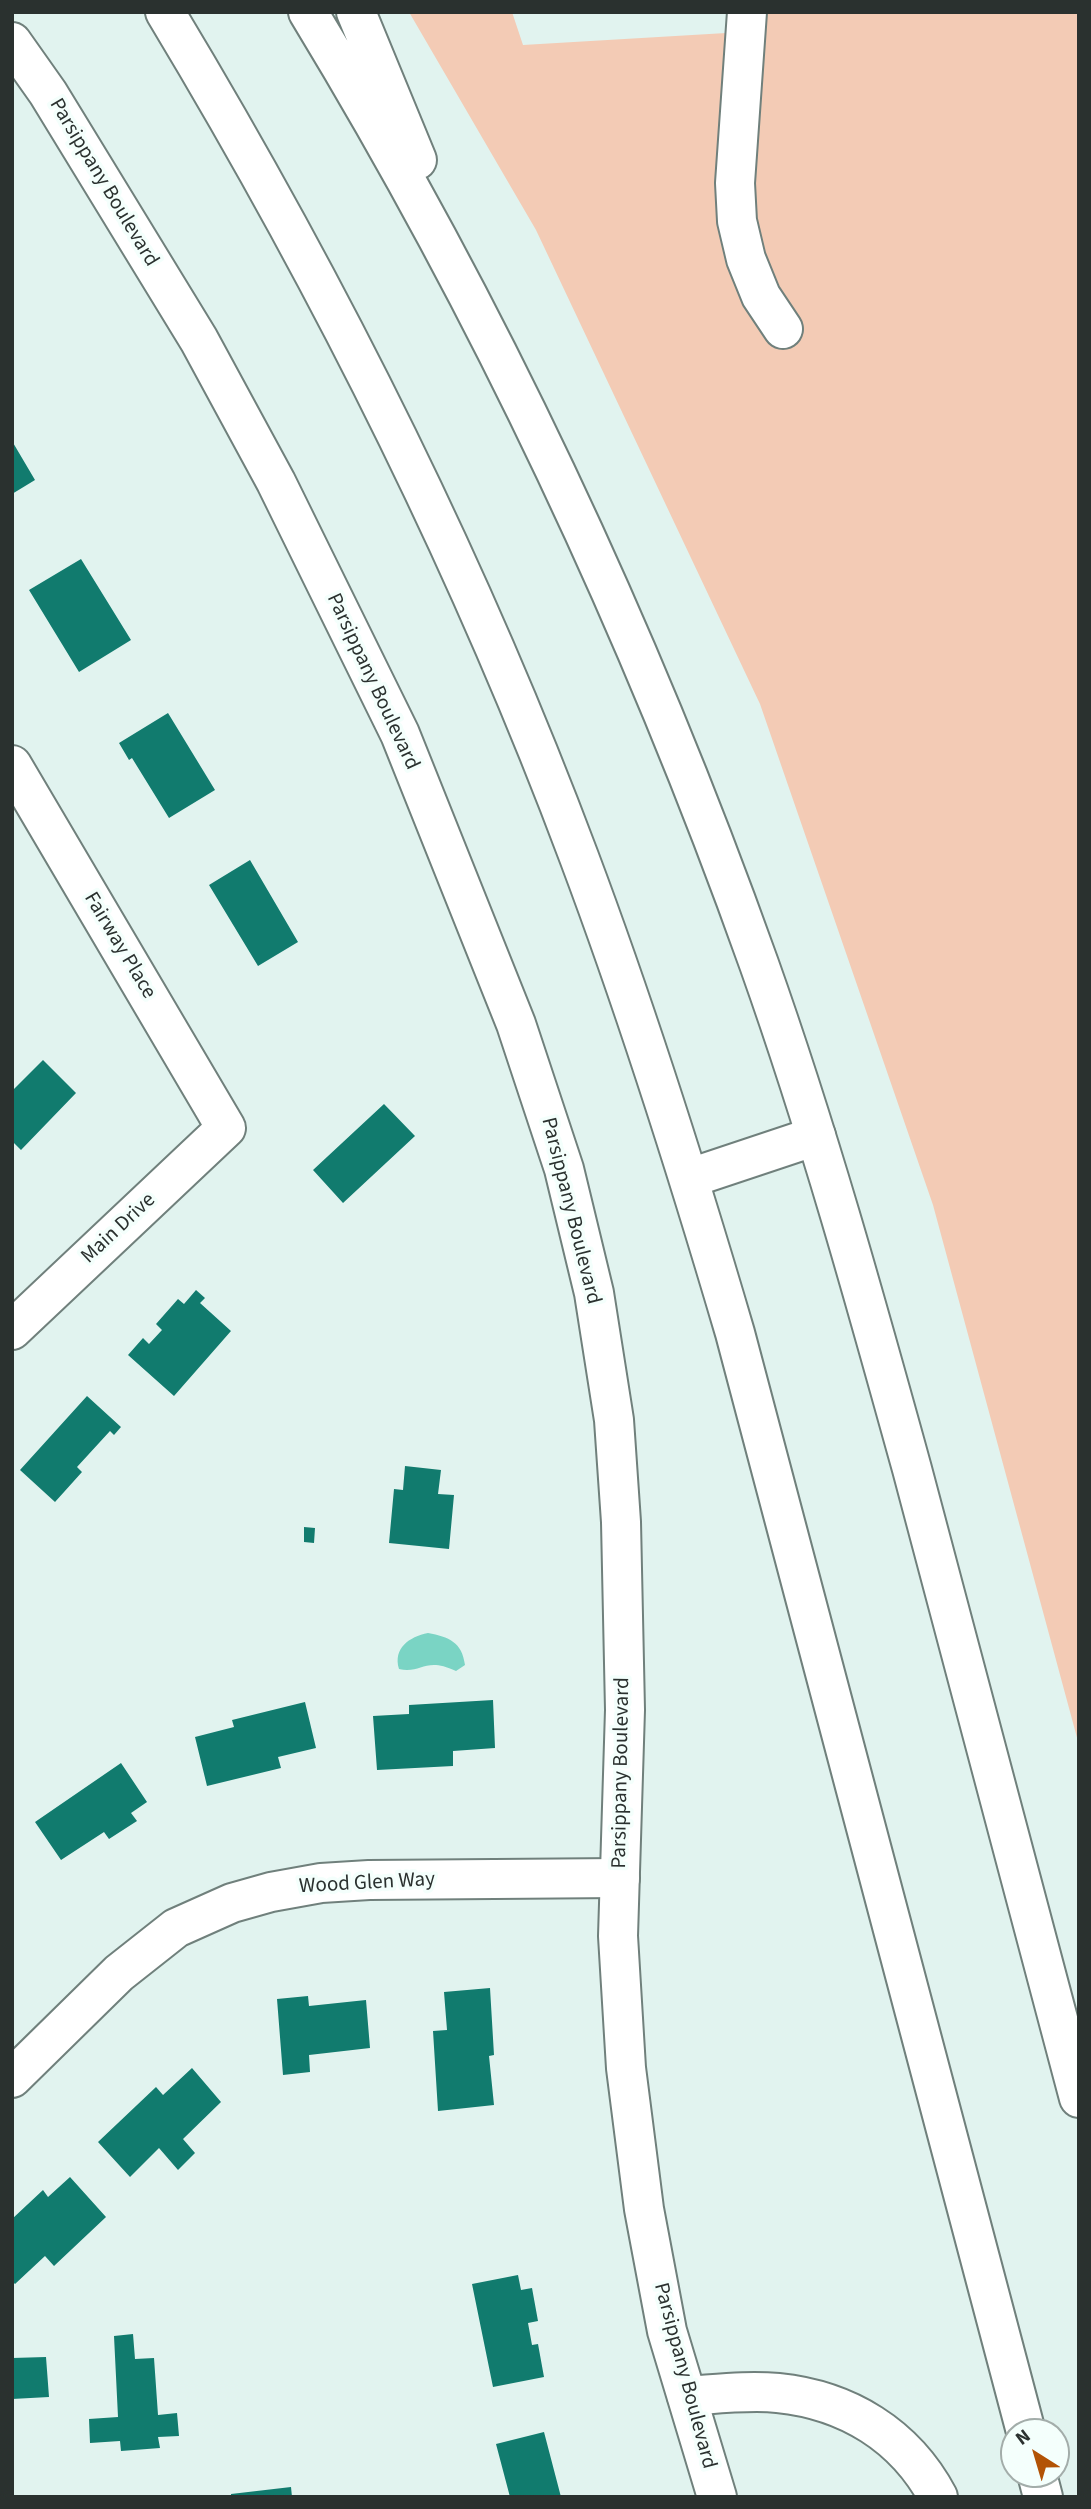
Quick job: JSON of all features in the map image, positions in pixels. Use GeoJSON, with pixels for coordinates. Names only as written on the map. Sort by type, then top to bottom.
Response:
{"type":"FeatureCollection","features":[{"type":"Feature","properties":{"kind":"main road"},"geometry":{"type":"LineString","coordinates":[[164,12],[220,104],[305,255],[451,549],[520,707],[579,856],[636,1015],[690,1178],[781,1499],[1022,2418]]}},
{"type":"Feature","properties":{"kind":"main road"},"geometry":{"type":"LineString","coordinates":[[309,12],[413,195],[492,344],[568,497],[639,652],[761,967],[868,1307],[1079,2098]]}},
{"type":"Feature","properties":{"kind":"main road"},"geometry":{"type":"LineString","coordinates":[[356,12],[492,344]]}},
{"type":"Feature","properties":{"kind":"main road"},"geometry":{"type":"LineString","coordinates":[[747,12],[735,183],[737,221],[746,259],[761,296],[783,329]]}},
{"type":"Feature","properties":{"kind":"main road","name":"Parsippany Boulevard"},"geometry":{"type":"LineString","coordinates":[[12,42],[48,93],[198,340],[276,482],[400,734],[521,1037],[564,1169],[594,1293],[614,1420],[621,1522],[625,1697],[618,1936],[626,2068],[644,2209],[667,2331],[717,2497]]}},
{"type":"Feature","properties":{"kind":"main road","name":"Fairway Place"},"geometry":{"type":"LineString","coordinates":[[12,765],[226,1128]]}},
{"type":"Feature","properties":{"kind":"main road","name":"Main Drive"},"geometry":{"type":"LineString","coordinates":[[12,1330],[226,1128]]}},
{"type":"Feature","properties":{"kind":"main road"},"geometry":{"type":"LineString","coordinates":[[690,1178],[816,1136]]}},
{"type":"Feature","properties":{"kind":"main road","name":"Wood Glen Way"},"geometry":{"type":"LineString","coordinates":[[12,2078],[128,1965],[176,1928],[232,1903],[271,1892],[321,1883],[369,1880],[620,1878]]}},
{"type":"Feature","properties":{"kind":"main road"},"geometry":{"type":"LineString","coordinates":[[687,2396],[776,2393],[816,2399],[846,2409],[877,2426],[905,2449],[928,2477],[938,2497]]}},
{"type":"Feature","properties":{"kind":"shaded area"},"geometry":{"type":"Polygon","coordinates":[[[409,12],[512,12],[523,45],[743,32],[746,12],[1079,12],[1079,1745],[933,1205],[760,704],[536,230],[409,12]]]}},
{"type":"Feature","properties":{"kind":"shaded area"},"geometry":{"type":"Polygon","coordinates":[[[428,1633],[442,1636],[458,1646],[465,1665],[456,1671],[437,1665],[399,1669],[398,1655],[404,1645],[415,1637],[428,1633]]]}},
{"type":"Feature","properties":{"kind":"building"},"geometry":{"type":"Polygon","coordinates":[[[12,441],[35,480],[12,494],[12,441]]]}},
{"type":"Feature","properties":{"kind":"building"},"geometry":{"type":"Polygon","coordinates":[[[81,559],[131,640],[79,672],[29,590],[81,559]]]}},
{"type":"Feature","properties":{"kind":"building"},"geometry":{"type":"Polygon","coordinates":[[[168,713],[215,790],[169,818],[132,758],[129,760],[119,743],[168,713]]]}},
{"type":"Feature","properties":{"kind":"building"},"geometry":{"type":"Polygon","coordinates":[[[250,860],[298,942],[258,966],[209,885],[250,860]]]}},
{"type":"Feature","properties":{"kind":"building"},"geometry":{"type":"Polygon","coordinates":[[[43,1060],[76,1093],[21,1150],[12,1141],[12,1091],[43,1060]]]}},
{"type":"Feature","properties":{"kind":"building"},"geometry":{"type":"Polygon","coordinates":[[[384,1104],[415,1136],[343,1203],[313,1170],[384,1104]]]}},
{"type":"Feature","properties":{"kind":"building"},"geometry":{"type":"Polygon","coordinates":[[[196,1290],[205,1298],[200,1303],[231,1331],[174,1396],[128,1355],[143,1338],[149,1344],[162,1330],[156,1324],[178,1299],[184,1304],[196,1290]]]}},
{"type":"Feature","properties":{"kind":"building"},"geometry":{"type":"Polygon","coordinates":[[[87,1396],[121,1427],[114,1435],[110,1431],[77,1467],[82,1472],[55,1502],[20,1470],[87,1396]]]}},
{"type":"Feature","properties":{"kind":"building"},"geometry":{"type":"Polygon","coordinates":[[[405,1466],[441,1470],[438,1494],[454,1495],[449,1549],[389,1543],[394,1489],[403,1490],[405,1466]]]}},
{"type":"Feature","properties":{"kind":"building"},"geometry":{"type":"Polygon","coordinates":[[[304,1527],[315,1528],[314,1543],[304,1542],[304,1527]]]}},
{"type":"Feature","properties":{"kind":"building"},"geometry":{"type":"Polygon","coordinates":[[[493,1700],[495,1748],[453,1751],[453,1766],[377,1770],[373,1716],[409,1714],[409,1705],[493,1700]]]}},
{"type":"Feature","properties":{"kind":"building"},"geometry":{"type":"Polygon","coordinates":[[[305,1702],[316,1748],[278,1757],[281,1768],[207,1786],[195,1737],[234,1727],[232,1720],[305,1702]]]}},
{"type":"Feature","properties":{"kind":"building"},"geometry":{"type":"Polygon","coordinates":[[[121,1763],[147,1802],[131,1813],[137,1821],[109,1839],[104,1832],[61,1860],[35,1822],[121,1763]]]}},
{"type":"Feature","properties":{"kind":"building"},"geometry":{"type":"Polygon","coordinates":[[[490,1988],[494,2055],[489,2056],[494,2105],[438,2111],[433,2031],[447,2030],[444,1992],[490,1988]]]}},
{"type":"Feature","properties":{"kind":"building"},"geometry":{"type":"Polygon","coordinates":[[[308,1996],[309,2006],[366,2000],[370,2048],[309,2055],[310,2072],[283,2075],[277,1999],[308,1996]]]}},
{"type":"Feature","properties":{"kind":"building"},"geometry":{"type":"Polygon","coordinates":[[[192,2068],[221,2102],[183,2139],[195,2153],[178,2170],[159,2148],[130,2177],[98,2142],[156,2087],[163,2095],[192,2068]]]}},
{"type":"Feature","properties":{"kind":"building"},"geometry":{"type":"Polygon","coordinates":[[[70,2177],[106,2217],[54,2266],[45,2256],[15,2284],[12,2281],[12,2219],[43,2190],[48,2197],[70,2177]]]}},
{"type":"Feature","properties":{"kind":"building"},"geometry":{"type":"Polygon","coordinates":[[[518,2275],[521,2290],[532,2288],[538,2321],[528,2323],[532,2345],[538,2344],[544,2377],[493,2387],[472,2284],[518,2275]]]}},
{"type":"Feature","properties":{"kind":"building"},"geometry":{"type":"Polygon","coordinates":[[[133,2334],[135,2359],[154,2358],[158,2415],[177,2413],[179,2436],[158,2437],[160,2448],[121,2451],[120,2441],[90,2443],[89,2419],[118,2417],[114,2336],[133,2334]]]}},
{"type":"Feature","properties":{"kind":"building"},"geometry":{"type":"Polygon","coordinates":[[[46,2357],[49,2397],[12,2399],[12,2358],[46,2357]]]}},
{"type":"Feature","properties":{"kind":"building"},"geometry":{"type":"Polygon","coordinates":[[[544,2432],[561,2497],[510,2497],[496,2444],[544,2432]]]}},
{"type":"Feature","properties":{"kind":"building"},"geometry":{"type":"Polygon","coordinates":[[[291,2487],[292,2497],[231,2497],[231,2494],[291,2487]]]}}]}
